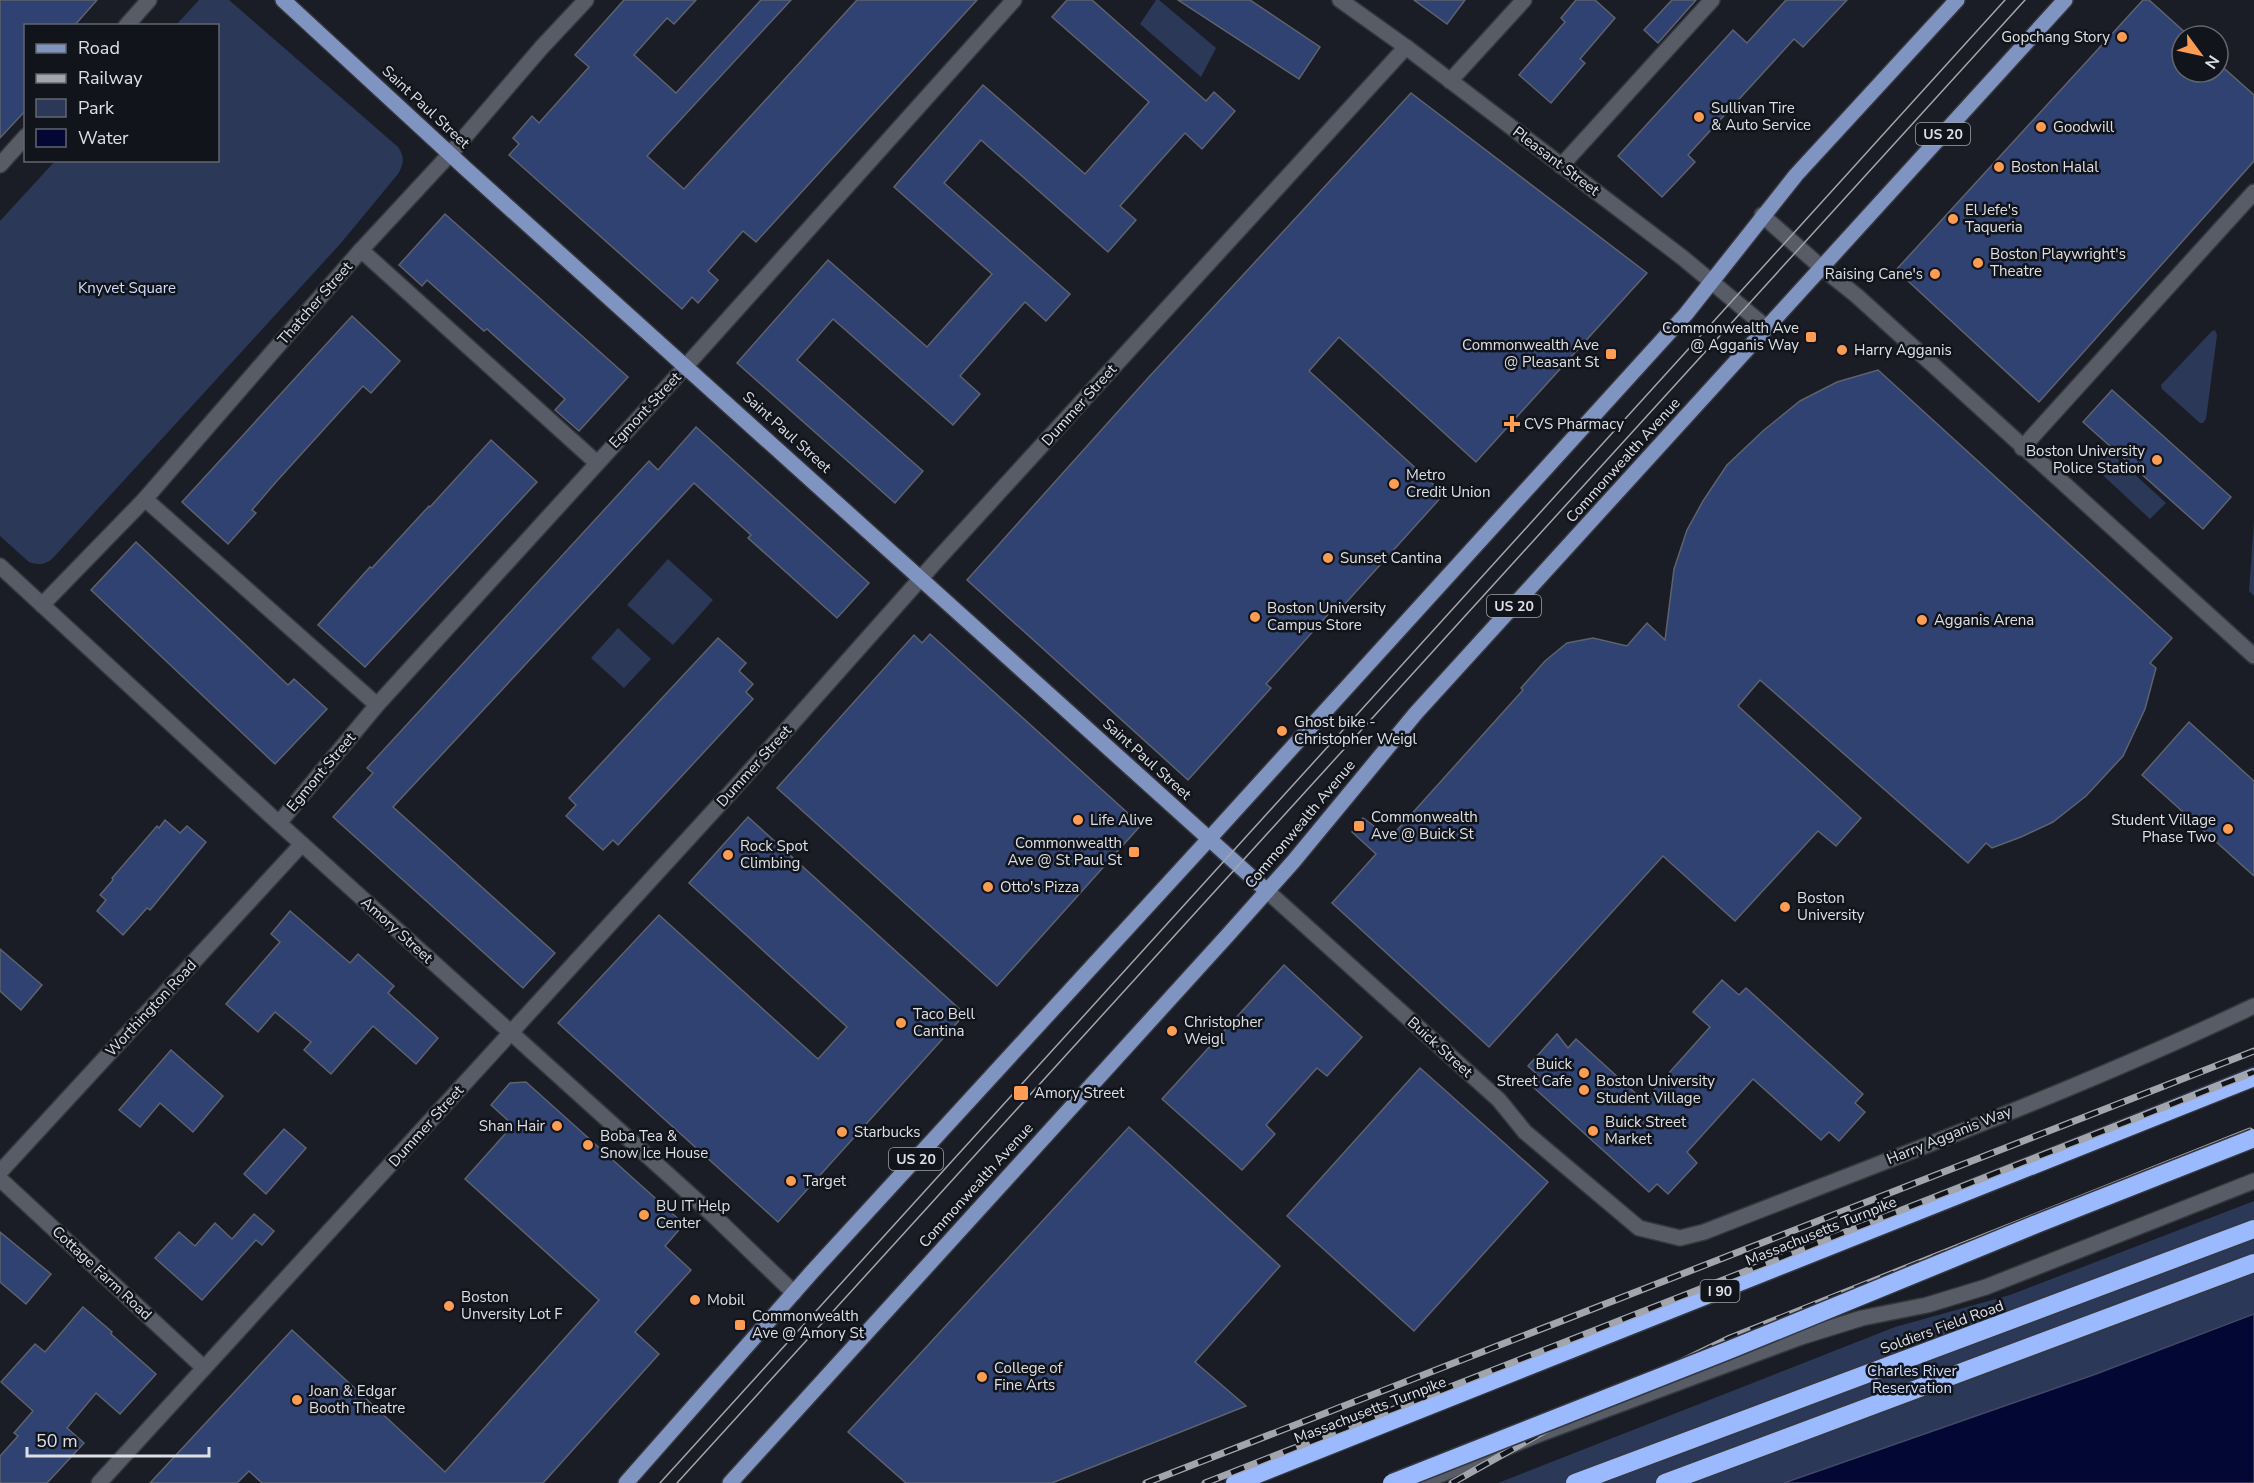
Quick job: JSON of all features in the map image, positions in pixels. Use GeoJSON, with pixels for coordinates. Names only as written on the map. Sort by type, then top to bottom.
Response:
{"type":"FeatureCollection","features":[{"type":"Feature","properties":{"kind":"highway","name":"Massachusetts Turnpike"},"geometry":{"type":"LineString","coordinates":[[1235,1483],[2254,1077]]}},
{"type":"Feature","properties":{"kind":"highway"},"geometry":{"type":"LineString","coordinates":[[1392,1483],[2254,1138]]}},
{"type":"Feature","properties":{"kind":"highway","name":"Soldiers Field Road"},"geometry":{"type":"LineString","coordinates":[[1575,1483],[2254,1229]]}},
{"type":"Feature","properties":{"kind":"highway"},"geometry":{"type":"LineString","coordinates":[[1665,1483],[2254,1263]]}},
{"type":"Feature","properties":{"kind":"main road","name":"Saint Paul Street"},"geometry":{"type":"LineString","coordinates":[[283,0],[450,154],[1267,891]]}},
{"type":"Feature","properties":{"kind":"main road","name":"US 20"},"geometry":{"type":"LineString","coordinates":[[626,1483],[794,1293],[1678,323],[1796,175],[1957,0]]}},
{"type":"Feature","properties":{"kind":"main road","name":"Commonwealth Avenue"},"geometry":{"type":"LineString","coordinates":[[730,1483],[1267,891],[1416,714],[2066,0]]}},
{"type":"Feature","properties":{"kind":"street"},"geometry":{"type":"LineString","coordinates":[[128,24],[149,0]]}},
{"type":"Feature","properties":{"kind":"street","name":"Thatcher Street"},"geometry":{"type":"LineString","coordinates":[[42,605],[145,499],[361,250],[450,154],[586,0]]}},
{"type":"Feature","properties":{"kind":"street","name":"Egmont Street"},"geometry":{"type":"LineString","coordinates":[[279,823],[377,705],[686,366],[1014,0]]}},
{"type":"Feature","properties":{"kind":"street","name":"Pleasant Street"},"geometry":{"type":"LineString","coordinates":[[1340,0],[1562,165],[1712,281],[1767,328]]}},
{"type":"Feature","properties":{"kind":"street"},"geometry":{"type":"LineString","coordinates":[[1450,81],[1524,0]]}},
{"type":"Feature","properties":{"kind":"street"},"geometry":{"type":"LineString","coordinates":[[1562,165],[1712,0]]}},
{"type":"Feature","properties":{"kind":"street","name":"Dummer Street"},"geometry":{"type":"LineString","coordinates":[[99,1483],[740,782],[921,578],[1406,47]]}},
{"type":"Feature","properties":{"kind":"street"},"geometry":{"type":"LineString","coordinates":[[0,165],[24,138]]}},
{"type":"Feature","properties":{"kind":"street"},"geometry":{"type":"LineString","coordinates":[[2022,448],[2254,192]]}},
{"type":"Feature","properties":{"kind":"street"},"geometry":{"type":"LineString","coordinates":[[1762,215],[1821,268],[1857,296],[2254,656]]}},
{"type":"Feature","properties":{"kind":"street"},"geometry":{"type":"LineString","coordinates":[[361,250],[597,463]]}},
{"type":"Feature","properties":{"kind":"street"},"geometry":{"type":"LineString","coordinates":[[145,499],[377,705]]}},
{"type":"Feature","properties":{"kind":"street","name":"Amory Street"},"geometry":{"type":"LineString","coordinates":[[0,566],[302,844],[714,1216],[794,1293]]}},
{"type":"Feature","properties":{"kind":"street","name":"Worthington Road"},"geometry":{"type":"LineString","coordinates":[[0,1172],[302,844]]}},
{"type":"Feature","properties":{"kind":"street","name":"Buick Street"},"geometry":{"type":"LineString","coordinates":[[1267,891],[1498,1100],[1525,1132],[1639,1228]]}},
{"type":"Feature","properties":{"kind":"street","name":"Harry Agganis Way"},"geometry":{"type":"LineString","coordinates":[[1639,1228],[1680,1238],[1704,1232],[2071,1086],[2195,1034],[2254,1006]]}},
{"type":"Feature","properties":{"kind":"street","name":"Cottage Farm Road"},"geometry":{"type":"LineString","coordinates":[[0,1179],[204,1368]]}},
{"type":"Feature","properties":{"kind":"street"},"geometry":{"type":"LineString","coordinates":[[1420,1483],[1537,1435],[1801,1337],[1862,1318],[1927,1305],[1986,1287],[2254,1181]]}},
{"type":"Feature","properties":{"kind":"green space","name":"Knyvet Square"},"geometry":{"type":"Polygon","coordinates":[[[199,0],[229,0],[398,147],[403,157],[402,167],[341,243],[52,559],[44,563],[32,563],[0,536],[0,221],[54,162],[219,162],[219,24],[177,24],[199,0]]]}},
{"type":"Feature","properties":{"kind":"green space"},"geometry":{"type":"Polygon","coordinates":[[[1156,0],[1159,0],[1216,48],[1201,77],[1140,24],[1156,0]]]}},
{"type":"Feature","properties":{"kind":"green space"},"geometry":{"type":"Polygon","coordinates":[[[2215,330],[2217,335],[2206,419],[2200,423],[2162,389],[2161,385],[2215,330]]]}},
{"type":"Feature","properties":{"kind":"green space"},"geometry":{"type":"Polygon","coordinates":[[[2108,450],[2166,503],[2150,519],[2093,466],[2108,450]]]}},
{"type":"Feature","properties":{"kind":"green space"},"geometry":{"type":"Polygon","coordinates":[[[2254,521],[2254,596],[2249,591],[2254,521]]]}},
{"type":"Feature","properties":{"kind":"green space"},"geometry":{"type":"Polygon","coordinates":[[[668,559],[713,600],[673,645],[627,605],[668,559]]]}},
{"type":"Feature","properties":{"kind":"green space"},"geometry":{"type":"Polygon","coordinates":[[[618,628],[651,659],[624,688],[591,658],[618,628]]]}},
{"type":"Feature","properties":{"kind":"green space","name":"Charles River Reservation"},"geometry":{"type":"Polygon","coordinates":[[[2254,1201],[2254,1314],[2096,1374],[1784,1483],[1498,1483],[1895,1327],[2010,1295],[2254,1201]]]}},
{"type":"Feature","properties":{"kind":"water"},"geometry":{"type":"Polygon","coordinates":[[[2254,1314],[2254,1483],[1784,1483],[2096,1374],[2254,1314]]]}},
{"type":"Feature","properties":{"kind":"building"},"geometry":{"type":"Polygon","coordinates":[[[0,0],[97,0],[76,24],[24,24],[24,112],[0,138],[0,0]]]}},
{"type":"Feature","properties":{"kind":"building"},"geometry":{"type":"Polygon","coordinates":[[[624,0],[696,0],[674,24],[667,18],[634,55],[676,93],[761,0],[791,0],[647,156],[684,189],[857,0],[977,0],[756,242],[743,231],[708,271],[718,280],[698,303],[692,297],[682,309],[509,155],[519,144],[513,138],[532,116],[539,123],[589,67],[575,55],[624,0]]]}},
{"type":"Feature","properties":{"kind":"building"},"geometry":{"type":"Polygon","coordinates":[[[1067,0],[1092,0],[1206,101],[1214,92],[1235,111],[1202,149],[1185,133],[1120,206],[1136,220],[1108,252],[981,140],[944,183],[1070,294],[1046,321],[1025,302],[960,376],[980,394],[953,425],[833,319],[797,360],[923,471],[895,503],[737,363],[828,260],[927,347],[992,274],[894,187],[983,85],[1085,174],[1149,102],[1052,17],[1067,0]]]}},
{"type":"Feature","properties":{"kind":"building"},"geometry":{"type":"Polygon","coordinates":[[[1178,0],[1250,0],[1320,47],[1299,79],[1178,0]]]}},
{"type":"Feature","properties":{"kind":"building"},"geometry":{"type":"Polygon","coordinates":[[[1414,0],[1465,0],[1447,24],[1414,0]]]}},
{"type":"Feature","properties":{"kind":"building"},"geometry":{"type":"Polygon","coordinates":[[[1576,0],[1595,0],[1615,18],[1580,59],[1585,63],[1551,103],[1519,75],[1565,22],[1561,18],[1576,0]]]}},
{"type":"Feature","properties":{"kind":"building"},"geometry":{"type":"Polygon","coordinates":[[[1672,0],[1696,0],[1658,43],[1644,30],[1672,0]]]}},
{"type":"Feature","properties":{"kind":"building"},"geometry":{"type":"Polygon","coordinates":[[[1786,0],[1847,0],[1803,47],[1794,39],[1688,155],[1695,162],[1662,197],[1618,156],[1733,30],[1747,43],[1786,0]]]}},
{"type":"Feature","properties":{"kind":"building"},"geometry":{"type":"Polygon","coordinates":[[[2143,0],[2149,0],[2176,24],[2170,24],[2170,84],[2230,84],[2230,74],[2254,95],[2254,161],[2039,402],[1896,270],[2143,0]]]}},
{"type":"Feature","properties":{"kind":"building"},"geometry":{"type":"Polygon","coordinates":[[[1411,93],[1647,273],[1476,462],[1339,337],[1309,371],[1444,494],[1344,605],[1340,601],[1266,684],[1271,688],[1188,780],[967,580],[1148,378],[1411,93]]]}},
{"type":"Feature","properties":{"kind":"building"},"geometry":{"type":"Polygon","coordinates":[[[445,214],[628,377],[579,431],[555,410],[565,399],[487,329],[484,331],[427,280],[422,286],[399,265],[445,214]]]}},
{"type":"Feature","properties":{"kind":"building"},"geometry":{"type":"Polygon","coordinates":[[[352,316],[400,361],[371,393],[363,386],[252,510],[256,513],[228,544],[182,502],[352,316]]]}},
{"type":"Feature","properties":{"kind":"building"},"geometry":{"type":"Polygon","coordinates":[[[1878,370],[2172,638],[2150,663],[2156,668],[2145,709],[2123,756],[2086,796],[2053,822],[1992,848],[1986,843],[1968,863],[1760,680],[1738,706],[1861,818],[1836,846],[1818,831],[1735,921],[1663,856],[1489,1047],[1332,903],[1376,854],[1352,832],[1363,818],[1390,838],[1523,690],[1521,688],[1545,661],[1567,643],[1593,638],[1627,646],[1647,623],[1665,640],[1674,569],[1687,530],[1727,465],[1764,430],[1800,401],[1837,382],[1878,370]]]}},
{"type":"Feature","properties":{"kind":"building","name":"Boston University Police Station"},"geometry":{"type":"Polygon","coordinates":[[[2112,390],[2231,497],[2203,529],[2083,422],[2112,390]]]}},
{"type":"Feature","properties":{"kind":"building"},"geometry":{"type":"Polygon","coordinates":[[[696,427],[869,583],[837,618],[748,538],[751,535],[694,483],[393,807],[555,953],[523,988],[333,817],[373,773],[367,768],[649,461],[658,470],[696,427]]]}},
{"type":"Feature","properties":{"kind":"building"},"geometry":{"type":"Polygon","coordinates":[[[491,440],[537,482],[365,667],[318,625],[491,440]]]}},
{"type":"Feature","properties":{"kind":"building"},"geometry":{"type":"Polygon","coordinates":[[[136,542],[288,685],[294,679],[327,709],[275,764],[91,590],[136,542]]]}},
{"type":"Feature","properties":{"kind":"building"},"geometry":{"type":"Polygon","coordinates":[[[930,634],[1141,825],[997,986],[777,788],[914,635],[922,643],[930,634]]]}},
{"type":"Feature","properties":{"kind":"building"},"geometry":{"type":"Polygon","coordinates":[[[718,638],[746,663],[739,671],[753,684],[746,692],[753,699],[618,845],[613,840],[603,850],[566,816],[576,805],[569,798],[718,638]]]}},
{"type":"Feature","properties":{"kind":"building","name":"Student Village Phase Two"},"geometry":{"type":"Polygon","coordinates":[[[2189,722],[2254,781],[2254,876],[2142,775],[2189,722]]]}},
{"type":"Feature","properties":{"kind":"building"},"geometry":{"type":"Polygon","coordinates":[[[748,817],[965,1014],[778,1222],[558,1023],[659,915],[818,1059],[847,1027],[689,883],[748,817]]]}},
{"type":"Feature","properties":{"kind":"building"},"geometry":{"type":"Polygon","coordinates":[[[165,820],[180,833],[187,826],[206,842],[150,910],[147,908],[123,935],[97,911],[106,900],[100,895],[157,826],[159,828],[165,820]]]}},
{"type":"Feature","properties":{"kind":"building"},"geometry":{"type":"Polygon","coordinates":[[[290,911],[350,963],[358,954],[394,986],[388,993],[438,1038],[416,1064],[373,1026],[331,1074],[304,1050],[311,1042],[275,1012],[258,1032],[226,1004],[280,942],[271,934],[290,911]]]}},
{"type":"Feature","properties":{"kind":"building"},"geometry":{"type":"Polygon","coordinates":[[[0,949],[42,985],[21,1010],[0,991],[0,949]]]}},
{"type":"Feature","properties":{"kind":"building"},"geometry":{"type":"Polygon","coordinates":[[[1284,965],[1362,1037],[1327,1076],[1317,1068],[1266,1125],[1275,1134],[1242,1170],[1162,1099],[1284,965]]]}},
{"type":"Feature","properties":{"kind":"building","name":"Boston University Student Village"},"geometry":{"type":"Polygon","coordinates":[[[1722,980],[1739,995],[1746,988],[1863,1094],[1855,1103],[1865,1112],[1839,1141],[1829,1132],[1821,1140],[1753,1079],[1687,1152],[1697,1163],[1668,1194],[1657,1184],[1649,1192],[1532,1086],[1540,1077],[1528,1066],[1557,1034],[1568,1048],[1576,1039],[1644,1101],[1710,1027],[1693,1012],[1722,980]]]}},
{"type":"Feature","properties":{"kind":"building"},"geometry":{"type":"Polygon","coordinates":[[[171,1050],[223,1096],[193,1132],[160,1103],[140,1127],[119,1110],[171,1050]]]}},
{"type":"Feature","properties":{"kind":"building"},"geometry":{"type":"Polygon","coordinates":[[[1420,1068],[1548,1182],[1414,1331],[1287,1216],[1420,1068]]]}},
{"type":"Feature","properties":{"kind":"building"},"geometry":{"type":"Polygon","coordinates":[[[526,1082],[684,1224],[665,1246],[691,1270],[635,1332],[659,1354],[543,1483],[262,1483],[249,1471],[237,1483],[150,1483],[292,1330],[445,1472],[599,1300],[465,1179],[513,1125],[491,1105],[510,1083],[526,1082]]]}},
{"type":"Feature","properties":{"kind":"building"},"geometry":{"type":"Polygon","coordinates":[[[1129,1127],[1280,1266],[1195,1362],[1246,1406],[1052,1483],[906,1483],[848,1432],[1129,1127]]]}},
{"type":"Feature","properties":{"kind":"building"},"geometry":{"type":"Polygon","coordinates":[[[284,1129],[306,1148],[266,1194],[244,1174],[284,1129]]]}},
{"type":"Feature","properties":{"kind":"building"},"geometry":{"type":"Polygon","coordinates":[[[254,1214],[274,1231],[262,1245],[256,1240],[202,1300],[155,1258],[179,1232],[195,1246],[215,1223],[232,1239],[254,1214]]]}},
{"type":"Feature","properties":{"kind":"building"},"geometry":{"type":"Polygon","coordinates":[[[0,1232],[51,1274],[26,1304],[0,1282],[0,1232]]]}},
{"type":"Feature","properties":{"kind":"building"},"geometry":{"type":"Polygon","coordinates":[[[83,1307],[156,1374],[120,1414],[96,1393],[67,1428],[84,1443],[47,1483],[0,1483],[0,1456],[18,1436],[14,1433],[33,1411],[1,1382],[35,1344],[45,1352],[83,1307]]]}},
{"type":"Feature","properties":{"kind":"tram line"},"geometry":{"type":"LineString","coordinates":[[660,1483],[2005,0]]}},
{"type":"Feature","properties":{"kind":"tram line"},"geometry":{"type":"LineString","coordinates":[[677,1483],[2025,0]]}},
{"type":"Feature","properties":{"kind":"railway"},"geometry":{"type":"LineString","coordinates":[[1146,1483],[2254,1051]]}},
{"type":"Feature","properties":{"kind":"railway"},"geometry":{"type":"LineString","coordinates":[[1205,1483],[2254,1072]]}},
{"type":"Feature","properties":{"kind":"railway"},"geometry":{"type":"LineString","coordinates":[[1452,1483],[1580,1411],[1730,1338],[2250,1131]]}},
{"type":"Feature","properties":{"kind":"place","name":"Gopchang Story"},"geometry":{"type":"Point","coordinates":[2122,37]}},
{"type":"Feature","properties":{"kind":"place","name":"Sullivan Tire & Auto Service"},"geometry":{"type":"Point","coordinates":[1699,117]}},
{"type":"Feature","properties":{"kind":"place","name":"Goodwill"},"geometry":{"type":"Point","coordinates":[2041,127]}},
{"type":"Feature","properties":{"kind":"place","name":"Boston Halal"},"geometry":{"type":"Point","coordinates":[1999,167]}},
{"type":"Feature","properties":{"kind":"place","name":"El Jefe's Taqueria"},"geometry":{"type":"Point","coordinates":[1953,219]}},
{"type":"Feature","properties":{"kind":"place","name":"Boston Playwright's Theatre"},"geometry":{"type":"Point","coordinates":[1978,263]}},
{"type":"Feature","properties":{"kind":"place","name":"Raising Cane's"},"geometry":{"type":"Point","coordinates":[1935,274]}},
{"type":"Feature","properties":{"kind":"place","name":"Commonwealth Ave @ Agganis Way"},"geometry":{"type":"Point","coordinates":[1811,337]}},
{"type":"Feature","properties":{"kind":"place","name":"Harry Agganis"},"geometry":{"type":"Point","coordinates":[1842,350]}},
{"type":"Feature","properties":{"kind":"place","name":"Commonwealth Ave @ Pleasant St"},"geometry":{"type":"Point","coordinates":[1611,354]}},
{"type":"Feature","properties":{"kind":"place","name":"CVS Pharmacy"},"geometry":{"type":"Point","coordinates":[1512,424]}},
{"type":"Feature","properties":{"kind":"place","name":"Boston University Police Station"},"geometry":{"type":"Point","coordinates":[2157,460]}},
{"type":"Feature","properties":{"kind":"place","name":"Metro Credit Union"},"geometry":{"type":"Point","coordinates":[1394,484]}},
{"type":"Feature","properties":{"kind":"place","name":"Sunset Cantina"},"geometry":{"type":"Point","coordinates":[1328,558]}},
{"type":"Feature","properties":{"kind":"place","name":"Boston University Campus Store"},"geometry":{"type":"Point","coordinates":[1255,617]}},
{"type":"Feature","properties":{"kind":"place","name":"Agganis Arena"},"geometry":{"type":"Point","coordinates":[1922,620]}},
{"type":"Feature","properties":{"kind":"place","name":"Ghost bike - Christopher Weigl"},"geometry":{"type":"Point","coordinates":[1282,731]}},
{"type":"Feature","properties":{"kind":"place","name":"Life Alive"},"geometry":{"type":"Point","coordinates":[1078,820]}},
{"type":"Feature","properties":{"kind":"place","name":"Commonwealth Ave @ Buick St"},"geometry":{"type":"Point","coordinates":[1359,826]}},
{"type":"Feature","properties":{"kind":"place","name":"Student Village Phase Two"},"geometry":{"type":"Point","coordinates":[2228,829]}},
{"type":"Feature","properties":{"kind":"place","name":"Commonwealth Ave @ St Paul St"},"geometry":{"type":"Point","coordinates":[1134,852]}},
{"type":"Feature","properties":{"kind":"place","name":"Rock Spot Climbing"},"geometry":{"type":"Point","coordinates":[728,855]}},
{"type":"Feature","properties":{"kind":"place","name":"Otto's Pizza"},"geometry":{"type":"Point","coordinates":[988,887]}},
{"type":"Feature","properties":{"kind":"place","name":"Boston University"},"geometry":{"type":"Point","coordinates":[1785,907]}},
{"type":"Feature","properties":{"kind":"place","name":"Taco Bell Cantina"},"geometry":{"type":"Point","coordinates":[901,1023]}},
{"type":"Feature","properties":{"kind":"place","name":"Christopher Weigl"},"geometry":{"type":"Point","coordinates":[1172,1031]}},
{"type":"Feature","properties":{"kind":"place","name":"Buick Street Cafe"},"geometry":{"type":"Point","coordinates":[1584,1073]}},
{"type":"Feature","properties":{"kind":"place","name":"Boston University Student Village"},"geometry":{"type":"Point","coordinates":[1584,1090]}},
{"type":"Feature","properties":{"kind":"place","name":"Amory Street"},"geometry":{"type":"Point","coordinates":[1021,1093]}},
{"type":"Feature","properties":{"kind":"place","name":"Shan Hair"},"geometry":{"type":"Point","coordinates":[557,1126]}},
{"type":"Feature","properties":{"kind":"place","name":"Buick Street Market"},"geometry":{"type":"Point","coordinates":[1593,1131]}},
{"type":"Feature","properties":{"kind":"place","name":"Starbucks"},"geometry":{"type":"Point","coordinates":[842,1132]}},
{"type":"Feature","properties":{"kind":"place","name":"Boba Tea & Snow Ice House"},"geometry":{"type":"Point","coordinates":[588,1145]}},
{"type":"Feature","properties":{"kind":"place","name":"Target"},"geometry":{"type":"Point","coordinates":[791,1181]}},
{"type":"Feature","properties":{"kind":"place","name":"BU IT Help Center"},"geometry":{"type":"Point","coordinates":[644,1215]}},
{"type":"Feature","properties":{"kind":"place","name":"Mobil"},"geometry":{"type":"Point","coordinates":[695,1300]}},
{"type":"Feature","properties":{"kind":"place","name":"Boston Unversity Lot F"},"geometry":{"type":"Point","coordinates":[449,1306]}},
{"type":"Feature","properties":{"kind":"place","name":"Commonwealth Ave @ Amory St"},"geometry":{"type":"Point","coordinates":[740,1325]}},
{"type":"Feature","properties":{"kind":"place","name":"College of Fine Arts"},"geometry":{"type":"Point","coordinates":[982,1377]}},
{"type":"Feature","properties":{"kind":"place","name":"Joan & Edgar Booth Theatre"},"geometry":{"type":"Point","coordinates":[297,1400]}}]}
